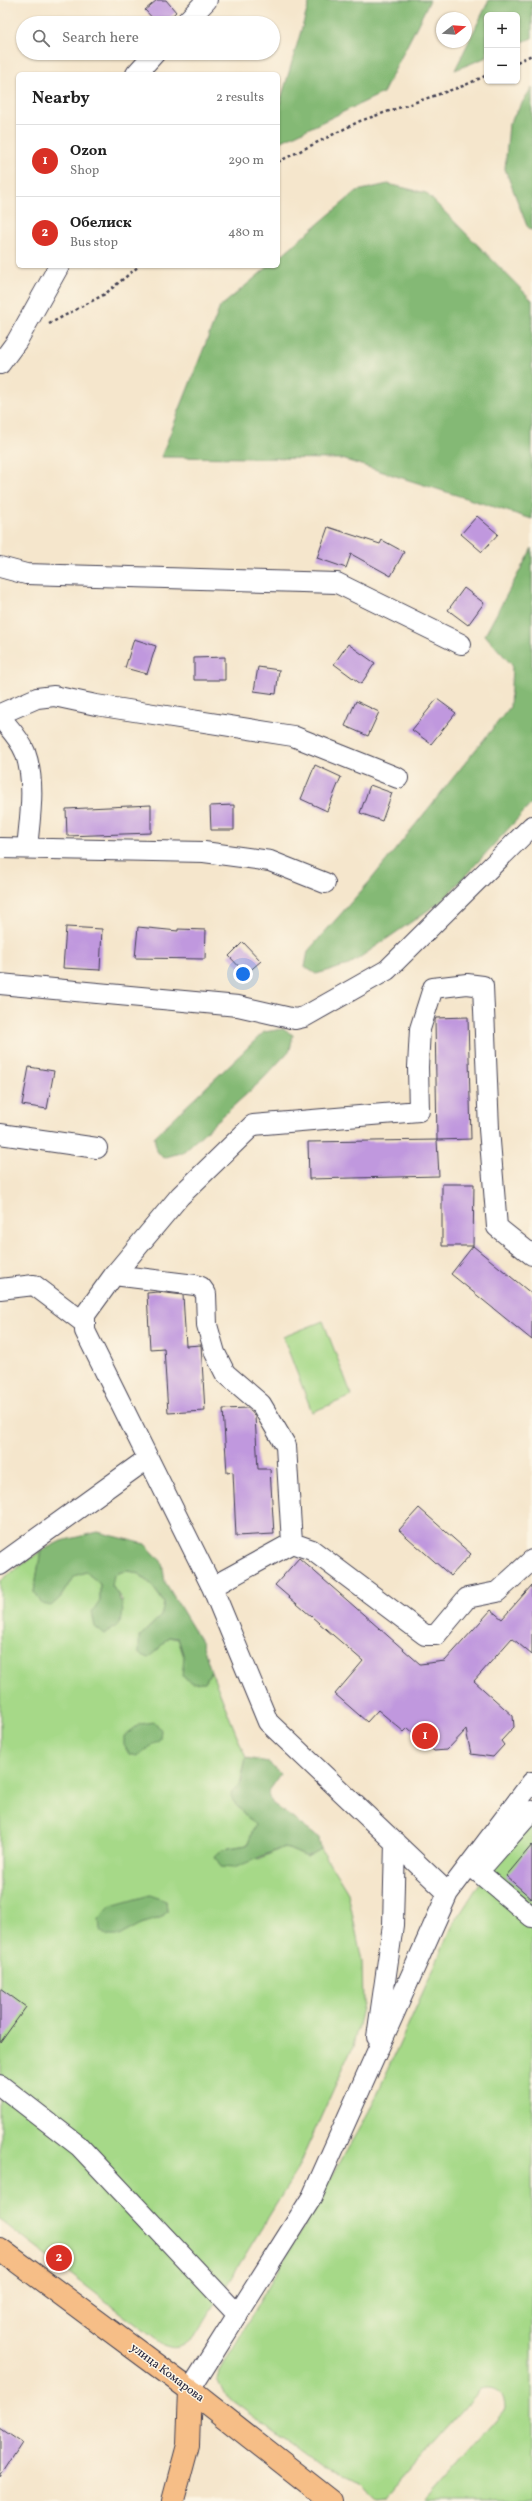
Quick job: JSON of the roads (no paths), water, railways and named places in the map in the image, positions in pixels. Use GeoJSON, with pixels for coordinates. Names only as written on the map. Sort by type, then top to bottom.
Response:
{"type":"FeatureCollection","features":[{"type":"Feature","properties":{"kind":"main road","name":"улица Комарова"},"geometry":{"type":"LineString","coordinates":[[0,2249],[190,2390],[331,2501]]}},
{"type":"Feature","properties":{"kind":"main road"},"geometry":{"type":"LineString","coordinates":[[173,2501],[188,2445],[190,2390]]}},
{"type":"Feature","properties":{"kind":"street"},"geometry":{"type":"LineString","coordinates":[[192,16],[207,0]]}},
{"type":"Feature","properties":{"kind":"street"},"geometry":{"type":"LineString","coordinates":[[138,72],[149,60]]}},
{"type":"Feature","properties":{"kind":"street"},"geometry":{"type":"LineString","coordinates":[[0,364],[17,341],[58,268]]}},
{"type":"Feature","properties":{"kind":"street"},"geometry":{"type":"LineString","coordinates":[[0,567],[26,574],[336,583],[461,644]]}},
{"type":"Feature","properties":{"kind":"street"},"geometry":{"type":"LineString","coordinates":[[27,848],[31,792],[29,768],[24,752],[0,715],[37,698],[54,696],[96,705],[293,736],[398,778]]}},
{"type":"Feature","properties":{"kind":"street"},"geometry":{"type":"LineString","coordinates":[[0,984],[238,1006],[295,1019],[304,1017],[387,970],[532,826]]}},
{"type":"Feature","properties":{"kind":"street"},"geometry":{"type":"LineString","coordinates":[[0,848],[204,852],[270,861],[325,883]]}},
{"type":"Feature","properties":{"kind":"street"},"geometry":{"type":"LineString","coordinates":[[448,1893],[268,1722],[212,1587],[147,1459],[85,1331],[83,1322],[84,1315],[114,1275],[180,1196],[253,1125],[419,1111],[418,1067],[420,1029],[433,988],[467,984],[483,986],[490,1129],[497,1227],[532,1255]]}},
{"type":"Feature","properties":{"kind":"street"},"geometry":{"type":"LineString","coordinates":[[0,1134],[97,1148]]}},
{"type":"Feature","properties":{"kind":"street"},"geometry":{"type":"LineString","coordinates":[[114,1275],[195,1285],[201,1287],[206,1294],[208,1325],[215,1353],[225,1373],[261,1404],[286,1446],[292,1543]]}},
{"type":"Feature","properties":{"kind":"street"},"geometry":{"type":"LineString","coordinates":[[2,1286],[34,1285],[83,1322]]}},
{"type":"Feature","properties":{"kind":"street"},"geometry":{"type":"LineString","coordinates":[[0,1565],[147,1459]]}},
{"type":"Feature","properties":{"kind":"street"},"geometry":{"type":"LineString","coordinates":[[212,1587],[292,1543],[312,1550],[425,1635],[431,1636],[436,1635],[467,1598],[497,1592],[532,1560]]}},
{"type":"Feature","properties":{"kind":"street"},"geometry":{"type":"LineString","coordinates":[[474,1869],[532,1782]]}},
{"type":"Feature","properties":{"kind":"street"},"geometry":{"type":"LineString","coordinates":[[190,2390],[312,2197],[374,2063],[448,1893],[474,1869],[532,1810]]}},
{"type":"Feature","properties":{"kind":"street"},"geometry":{"type":"LineString","coordinates":[[374,2063],[393,1925],[395,1842]]}},
{"type":"Feature","properties":{"kind":"street"},"geometry":{"type":"LineString","coordinates":[[474,1869],[532,1917]]}},
{"type":"Feature","properties":{"kind":"street"},"geometry":{"type":"LineString","coordinates":[[0,2085],[79,2146],[238,2315]]}},
{"type":"Feature","properties":{"kind":"place","name":"Ozon"},"geometry":{"type":"Point","coordinates":[425,1736]}},
{"type":"Feature","properties":{"kind":"place","name":"Обелиск"},"geometry":{"type":"Point","coordinates":[59,2258]}}]}
